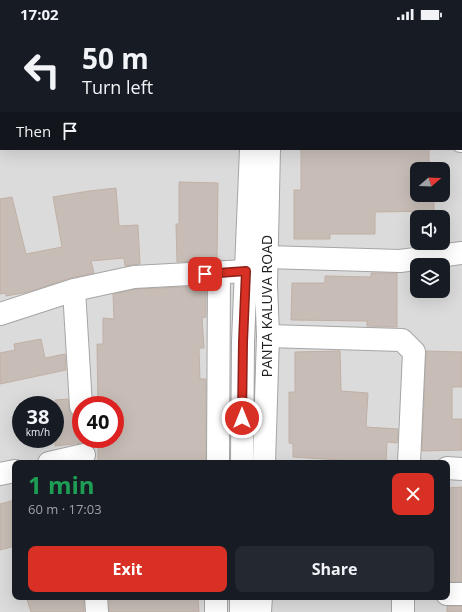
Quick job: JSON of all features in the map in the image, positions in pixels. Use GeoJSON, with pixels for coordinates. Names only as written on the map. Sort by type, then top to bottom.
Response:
{"type":"FeatureCollection","features":[{"type":"Feature","properties":{"kind":"street","name":"PANTA KALUVA ROAD"},"geometry":{"type":"LineString","coordinates":[[242,460],[243,342],[251,150]]}},
{"type":"Feature","properties":{"kind":"street","name":"PANTA KALUVA ROAD"},"geometry":{"type":"LineString","coordinates":[[264,460],[268,336],[266,257],[270,150]]}},
{"type":"Feature","properties":{"kind":"street"},"geometry":{"type":"LineString","coordinates":[[266,257],[400,261],[462,253]]}},
{"type":"Feature","properties":{"kind":"street"},"geometry":{"type":"LineString","coordinates":[[0,314],[74,290],[134,277],[246,271]]}},
{"type":"Feature","properties":{"kind":"street"},"geometry":{"type":"LineString","coordinates":[[218,460],[219,273]]}},
{"type":"Feature","properties":{"kind":"street"},"geometry":{"type":"LineString","coordinates":[[74,290],[80,396]]}},
{"type":"Feature","properties":{"kind":"street"},"geometry":{"type":"LineString","coordinates":[[268,336],[402,340],[414,352],[409,460]]}},
{"type":"Feature","properties":{"kind":"street"},"geometry":{"type":"LineString","coordinates":[[59,460],[84,452]]}},
{"type":"Feature","properties":{"kind":"street"},"geometry":{"type":"LineString","coordinates":[[450,468],[462,469]]}},
{"type":"Feature","properties":{"kind":"street"},"geometry":{"type":"LineString","coordinates":[[0,474],[12,472]]}},
{"type":"Feature","properties":{"kind":"street"},"geometry":{"type":"LineString","coordinates":[[450,594],[462,594]]}},
{"type":"Feature","properties":{"kind":"street"},"geometry":{"type":"LineString","coordinates":[[96,600],[98,612]]}},
{"type":"Feature","properties":{"kind":"street"},"geometry":{"type":"LineString","coordinates":[[216,600],[216,612]]}},
{"type":"Feature","properties":{"kind":"street"},"geometry":{"type":"LineString","coordinates":[[241,600],[241,612]]}},
{"type":"Feature","properties":{"kind":"street"},"geometry":{"type":"LineString","coordinates":[[260,612],[261,600]]}},
{"type":"Feature","properties":{"kind":"street"},"geometry":{"type":"LineString","coordinates":[[403,600],[403,612]]}},
{"type":"Feature","properties":{"kind":"shaded area"},"geometry":{"type":"Polygon","coordinates":[[[0,150],[462,150],[462,612],[0,612],[0,150]]]}},
{"type":"Feature","properties":{"kind":"building"},"geometry":{"type":"Polygon","coordinates":[[[301,150],[429,150],[429,162],[410,162],[410,202],[434,202],[434,210],[375,212],[375,234],[330,234],[330,239],[294,239],[294,190],[301,190],[301,150]]]}},
{"type":"Feature","properties":{"kind":"building"},"geometry":{"type":"Polygon","coordinates":[[[179,182],[218,183],[217,260],[177,262],[176,224],[179,224],[179,182]]]}},
{"type":"Feature","properties":{"kind":"building"},"geometry":{"type":"Polygon","coordinates":[[[116,188],[119,226],[138,225],[140,264],[125,266],[124,258],[91,261],[94,273],[70,278],[28,292],[6,296],[6,293],[0,294],[0,199],[12,197],[26,254],[62,247],[53,197],[116,188]]]}},
{"type":"Feature","properties":{"kind":"building"},"geometry":{"type":"Polygon","coordinates":[[[371,273],[397,273],[397,327],[367,326],[367,321],[291,320],[292,283],[325,283],[325,276],[371,277],[371,273]]]}},
{"type":"Feature","properties":{"kind":"building"},"geometry":{"type":"Polygon","coordinates":[[[206,286],[206,317],[202,318],[204,348],[199,348],[200,379],[206,379],[206,460],[98,460],[98,448],[124,448],[124,396],[98,396],[97,344],[103,344],[103,318],[114,319],[113,294],[136,289],[206,286]]]}},
{"type":"Feature","properties":{"kind":"building"},"geometry":{"type":"Polygon","coordinates":[[[41,339],[45,358],[65,354],[66,370],[0,384],[0,353],[15,350],[14,344],[41,339]]]}},
{"type":"Feature","properties":{"kind":"building"},"geometry":{"type":"Polygon","coordinates":[[[340,351],[341,391],[368,393],[366,427],[398,429],[397,443],[387,442],[386,460],[340,460],[293,457],[293,444],[289,443],[289,392],[295,392],[295,352],[340,351]]]}},
{"type":"Feature","properties":{"kind":"building"},"geometry":{"type":"Polygon","coordinates":[[[426,351],[462,352],[462,387],[452,387],[452,419],[462,419],[462,450],[422,451],[426,351]]]}},
{"type":"Feature","properties":{"kind":"building"},"geometry":{"type":"Polygon","coordinates":[[[64,399],[68,399],[70,413],[72,415],[72,444],[64,445],[64,399]]]}},
{"type":"Feature","properties":{"kind":"building"},"geometry":{"type":"Polygon","coordinates":[[[462,487],[462,582],[450,582],[450,488],[462,487]]]}},
{"type":"Feature","properties":{"kind":"building"},"geometry":{"type":"Polygon","coordinates":[[[12,501],[12,547],[0,550],[0,504],[12,501]]]}},
{"type":"Feature","properties":{"kind":"building"},"geometry":{"type":"Polygon","coordinates":[[[27,600],[84,600],[84,612],[31,612],[27,600]]]}},
{"type":"Feature","properties":{"kind":"building"},"geometry":{"type":"Polygon","coordinates":[[[109,600],[198,600],[199,612],[109,612],[109,600]]]}},
{"type":"Feature","properties":{"kind":"building"},"geometry":{"type":"Polygon","coordinates":[[[447,606],[462,606],[462,612],[447,612],[447,606]]]}},
{"type":"Feature","properties":{"kind":"route"},"geometry":{"type":"LineString","coordinates":[[205,274],[246,271],[242,418]]}}]}
